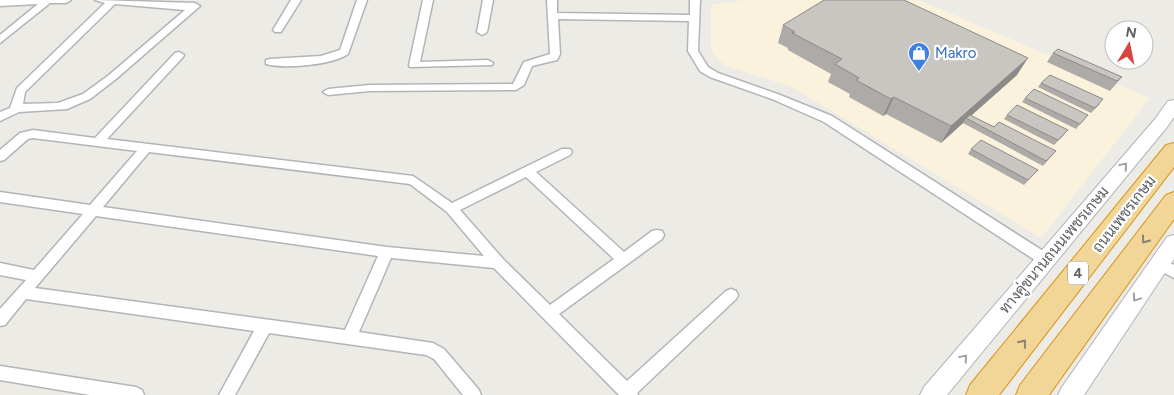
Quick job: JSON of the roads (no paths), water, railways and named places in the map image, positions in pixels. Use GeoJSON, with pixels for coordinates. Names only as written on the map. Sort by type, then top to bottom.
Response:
{"type":"FeatureCollection","features":[{"type":"Feature","properties":{"kind":"highway","name":"ถนนเพชรเกษม"},"geometry":{"type":"LineString","coordinates":[[982,395],[1174,151]]}},
{"type":"Feature","properties":{"kind":"highway","name":"ถนนเพชรเกษม"},"geometry":{"type":"LineString","coordinates":[[1031,395],[1174,201]]}},
{"type":"Feature","properties":{"kind":"main road","name":"ทางคู่ขนานถนนเพชรเกษม"},"geometry":{"type":"LineString","coordinates":[[932,395],[1161,123],[1174,105]]}},
{"type":"Feature","properties":{"kind":"main road"},"geometry":{"type":"LineString","coordinates":[[1070,395],[1167,268],[1174,243]]}},
{"type":"Feature","properties":{"kind":"street"},"geometry":{"type":"LineString","coordinates":[[0,3],[66,0]]}},
{"type":"Feature","properties":{"kind":"street"},"geometry":{"type":"LineString","coordinates":[[100,0],[182,7],[197,3]]}},
{"type":"Feature","properties":{"kind":"street"},"geometry":{"type":"LineString","coordinates":[[278,30],[296,0]]}},
{"type":"Feature","properties":{"kind":"street"},"geometry":{"type":"LineString","coordinates":[[270,62],[319,60],[339,55],[346,47],[362,0]]}},
{"type":"Feature","properties":{"kind":"street"},"geometry":{"type":"LineString","coordinates":[[428,0],[414,65],[488,63]]}},
{"type":"Feature","properties":{"kind":"street"},"geometry":{"type":"LineString","coordinates":[[482,32],[488,0]]}},
{"type":"Feature","properties":{"kind":"street"},"geometry":{"type":"LineString","coordinates":[[328,92],[370,88],[516,87],[520,83],[528,64],[554,58],[552,0]]}},
{"type":"Feature","properties":{"kind":"street"},"geometry":{"type":"LineString","coordinates":[[695,0],[693,51],[697,61],[704,69],[714,75],[776,97],[828,119],[1046,260]]}},
{"type":"Feature","properties":{"kind":"street"},"geometry":{"type":"LineString","coordinates":[[0,40],[46,1]]}},
{"type":"Feature","properties":{"kind":"street"},"geometry":{"type":"LineString","coordinates":[[15,109],[18,106],[18,96],[21,90],[113,1]]}},
{"type":"Feature","properties":{"kind":"street"},"geometry":{"type":"LineString","coordinates":[[0,117],[15,109],[26,106],[67,105],[90,94],[197,3]]}},
{"type":"Feature","properties":{"kind":"street"},"geometry":{"type":"LineString","coordinates":[[553,16],[693,18]]}},
{"type":"Feature","properties":{"kind":"street"},"geometry":{"type":"LineString","coordinates":[[98,142],[179,55]]}},
{"type":"Feature","properties":{"kind":"street"},"geometry":{"type":"LineString","coordinates":[[0,157],[28,134],[414,180],[451,209],[498,263],[629,394],[731,296]]}},
{"type":"Feature","properties":{"kind":"street"},"geometry":{"type":"LineString","coordinates":[[0,320],[146,148]]}},
{"type":"Feature","properties":{"kind":"street"},"geometry":{"type":"LineString","coordinates":[[451,209],[566,152]]}},
{"type":"Feature","properties":{"kind":"street"},"geometry":{"type":"LineString","coordinates":[[527,171],[623,259]]}},
{"type":"Feature","properties":{"kind":"street"},"geometry":{"type":"LineString","coordinates":[[0,197],[388,252],[498,263]]}},
{"type":"Feature","properties":{"kind":"street"},"geometry":{"type":"LineString","coordinates":[[550,314],[657,235]]}},
{"type":"Feature","properties":{"kind":"street"},"geometry":{"type":"LineString","coordinates":[[349,337],[388,252]]}},
{"type":"Feature","properties":{"kind":"street"},"geometry":{"type":"LineString","coordinates":[[0,269],[37,276]]}},
{"type":"Feature","properties":{"kind":"street"},"geometry":{"type":"LineString","coordinates":[[24,293],[428,348],[440,354],[473,395]]}},
{"type":"Feature","properties":{"kind":"street"},"geometry":{"type":"LineString","coordinates":[[227,395],[265,326]]}},
{"type":"Feature","properties":{"kind":"street"},"geometry":{"type":"LineString","coordinates":[[0,373],[136,395]]}},
{"type":"Feature","properties":{"kind":"place","name":"Makro"},"geometry":{"type":"Point","coordinates":[919,72]}}]}
